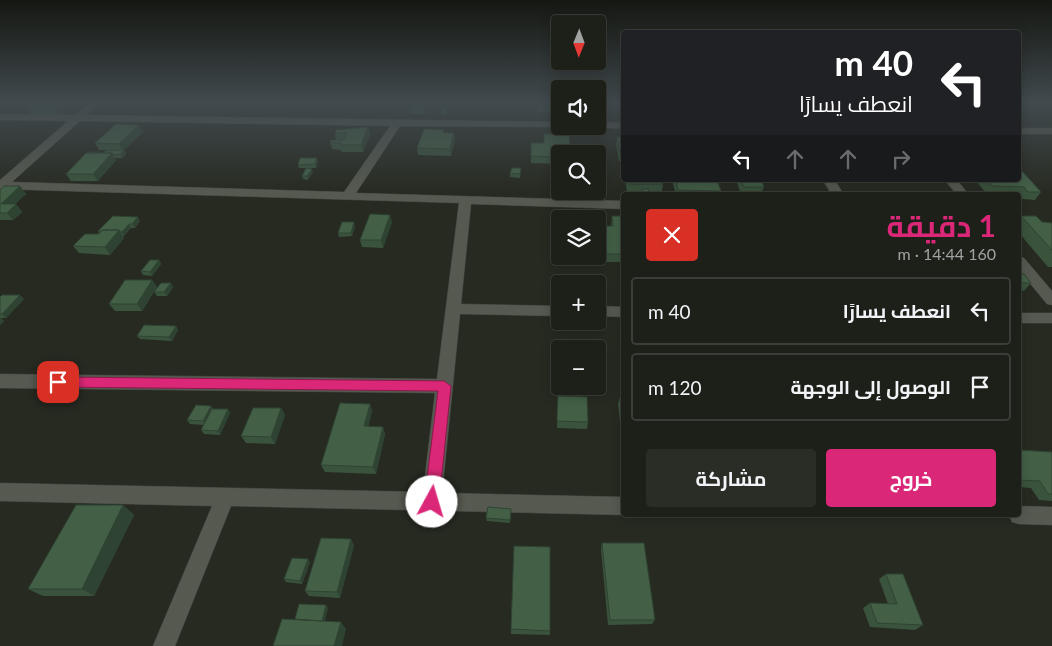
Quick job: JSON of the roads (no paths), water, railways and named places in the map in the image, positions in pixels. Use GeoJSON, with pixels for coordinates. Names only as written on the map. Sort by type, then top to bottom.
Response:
{"type":"FeatureCollection","features":[{"type":"Feature","properties":{"kind":"street"},"geometry":{"type":"LineString","coordinates":[[0,185],[60,133]]}},
{"type":"Feature","properties":{"kind":"street"},"geometry":{"type":"LineString","coordinates":[[348,196],[390,133]]}},
{"type":"Feature","properties":{"kind":"street"},"geometry":{"type":"LineString","coordinates":[[953,182],[961,192]]}},
{"type":"Feature","properties":{"kind":"street"},"geometry":{"type":"LineString","coordinates":[[0,185],[621,205]]}},
{"type":"Feature","properties":{"kind":"street"},"geometry":{"type":"LineString","coordinates":[[432,502],[466,200]]}},
{"type":"Feature","properties":{"kind":"street"},"geometry":{"type":"LineString","coordinates":[[1021,263],[1052,300]]}},
{"type":"Feature","properties":{"kind":"street"},"geometry":{"type":"LineString","coordinates":[[453,309],[551,310]]}},
{"type":"Feature","properties":{"kind":"street"},"geometry":{"type":"LineString","coordinates":[[606,311],[621,312]]}},
{"type":"Feature","properties":{"kind":"street"},"geometry":{"type":"LineString","coordinates":[[1021,318],[1052,318]]}},
{"type":"Feature","properties":{"kind":"street"},"geometry":{"type":"LineString","coordinates":[[0,381],[444,386]]}},
{"type":"Feature","properties":{"kind":"street"},"geometry":{"type":"LineString","coordinates":[[0,492],[621,506]]}},
{"type":"Feature","properties":{"kind":"street"},"geometry":{"type":"LineString","coordinates":[[164,646],[225,497]]}},
{"type":"Feature","properties":{"kind":"street"},"geometry":{"type":"LineString","coordinates":[[1021,515],[1052,516]]}}]}
